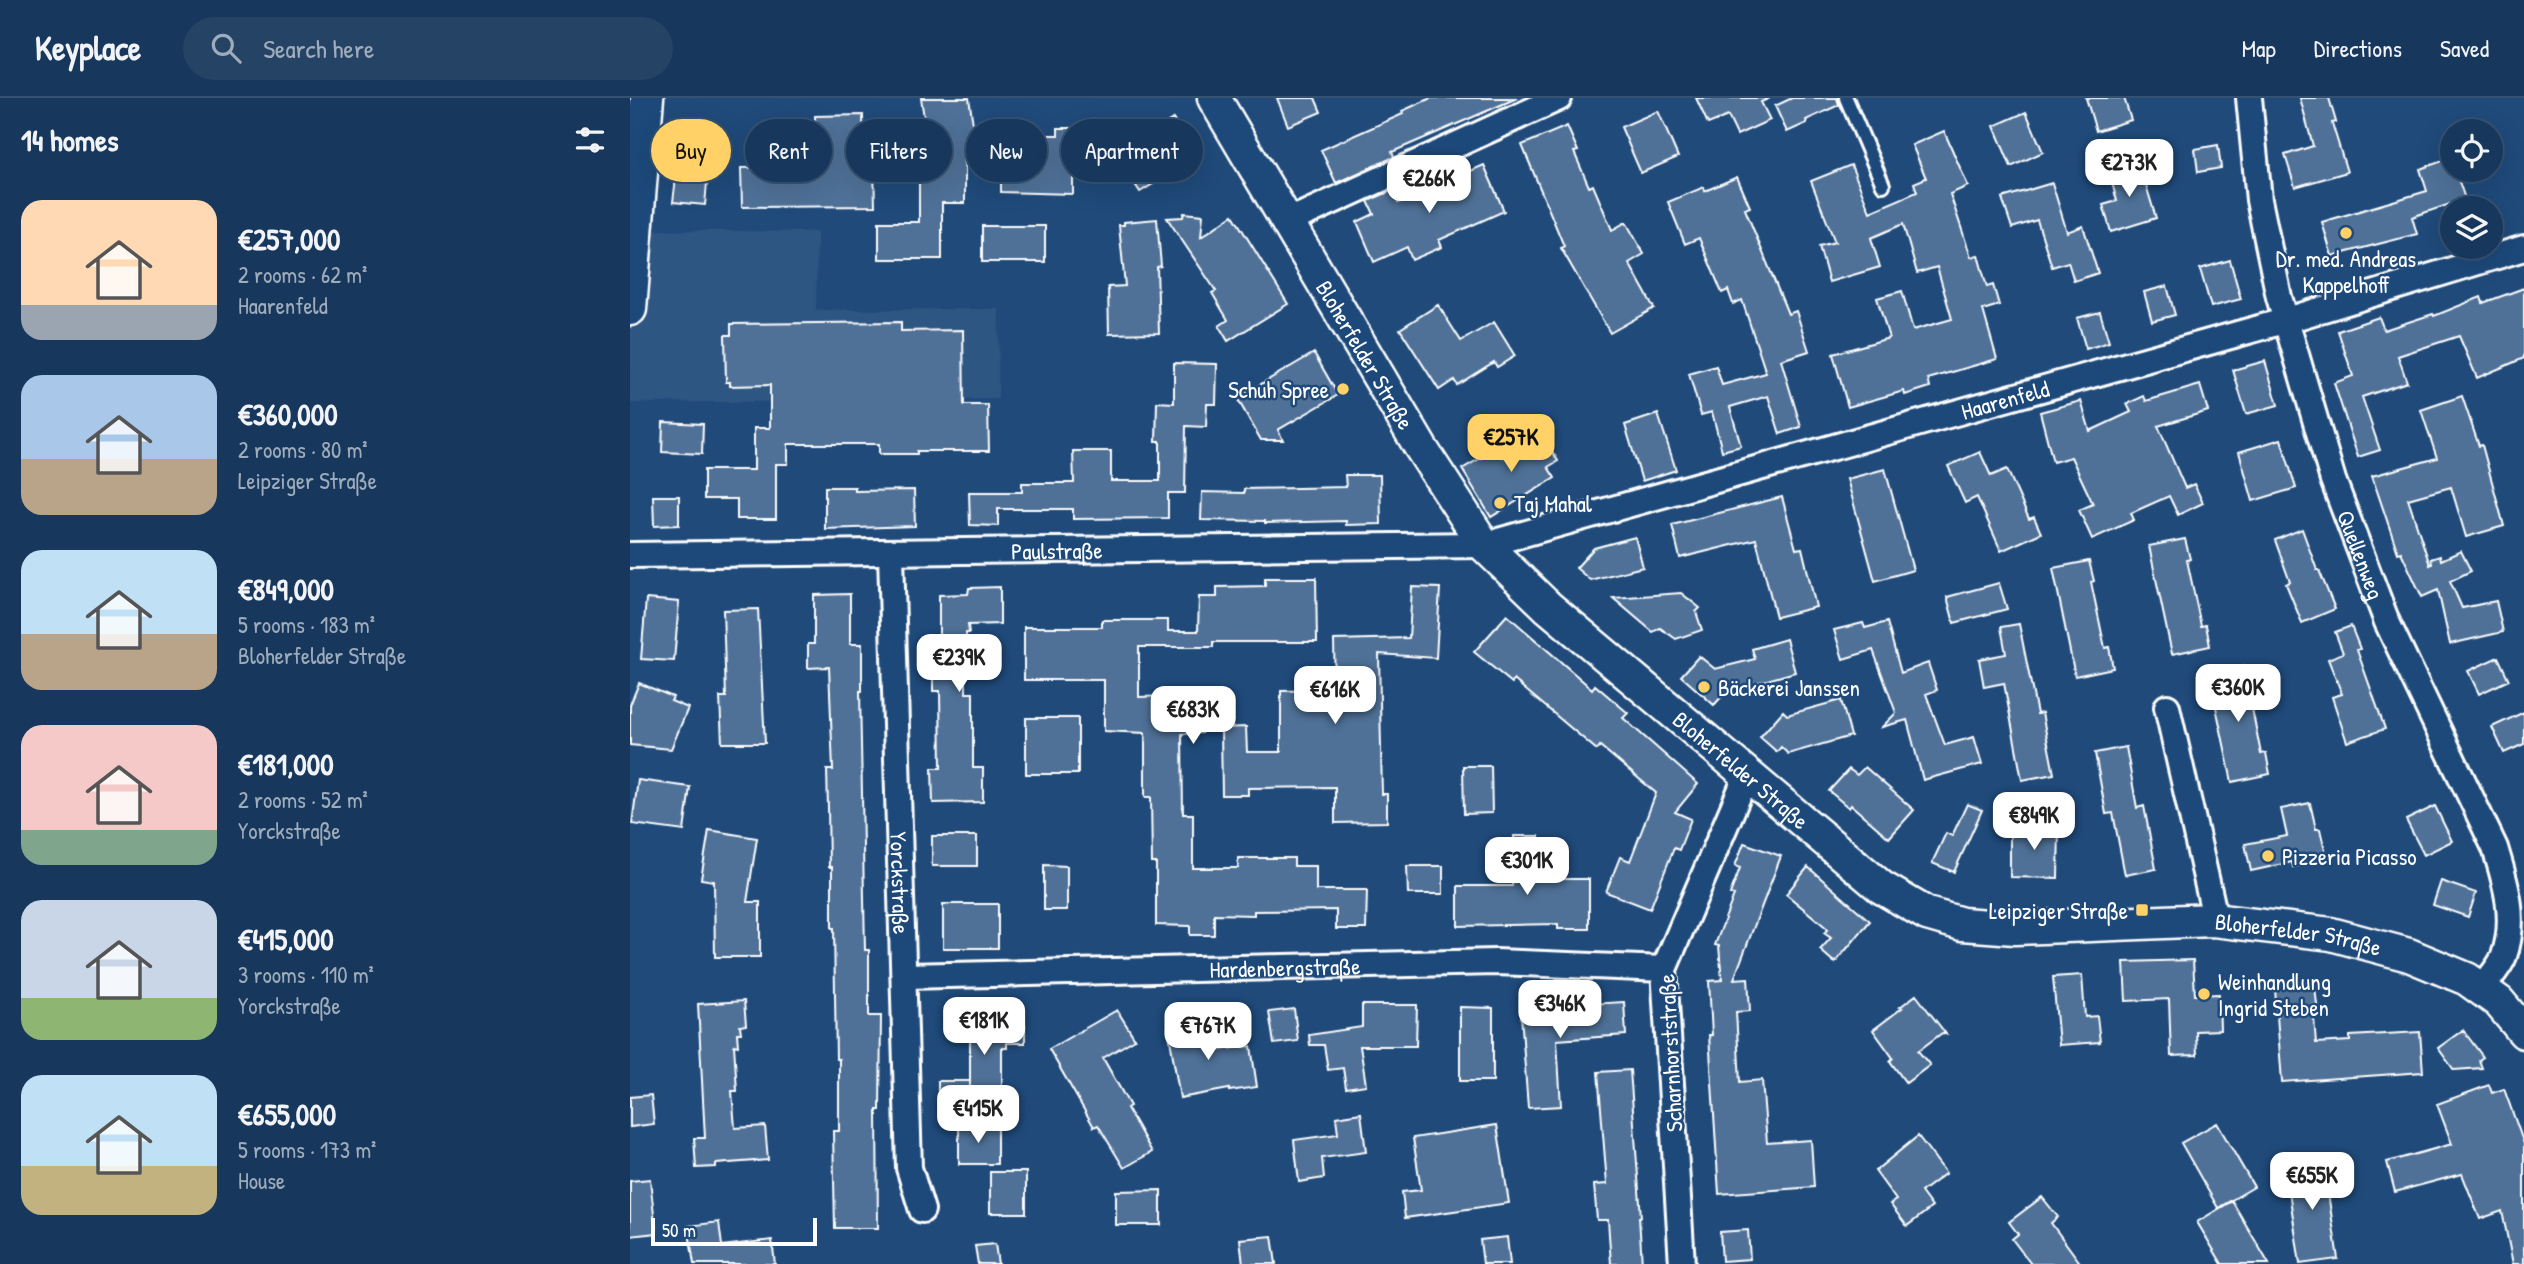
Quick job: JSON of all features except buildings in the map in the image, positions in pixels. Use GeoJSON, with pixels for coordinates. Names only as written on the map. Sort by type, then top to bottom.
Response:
{"type":"FeatureCollection","features":[{"type":"Feature","properties":{"kind":"street"},"geometry":{"type":"LineString","coordinates":[[630,309],[632,256],[647,98]]}},
{"type":"Feature","properties":{"kind":"street","name":"Bloherfelder Straße"},"geometry":{"type":"LineString","coordinates":[[1214,98],[1421,448],[1484,545],[1548,607],[1881,887],[1927,914],[1962,924],[2015,928],[2213,920],[2283,926],[2365,941],[2450,970],[2482,988],[2515,1019],[2524,1032]]}},
{"type":"Feature","properties":{"kind":"street"},"geometry":{"type":"LineString","coordinates":[[1287,222],[1559,98]]}},
{"type":"Feature","properties":{"kind":"street","name":"Quellenweg"},"geometry":{"type":"LineString","coordinates":[[2249,98],[2259,201],[2284,321],[2333,480],[2364,566],[2396,641],[2495,848],[2502,871],[2510,906],[2508,933],[2503,958],[2482,988]]}},
{"type":"Feature","properties":{"kind":"street","name":"Haarenfeld"},"geometry":{"type":"LineString","coordinates":[[1484,545],[2284,321],[2524,248]]}},
{"type":"Feature","properties":{"kind":"street","name":"Paulstraße"},"geometry":{"type":"LineString","coordinates":[[630,555],[1484,545]]}},
{"type":"Feature","properties":{"kind":"street","name":"Yorckstraße"},"geometry":{"type":"LineString","coordinates":[[891,554],[909,1168],[922,1210]]}},
{"type":"Feature","properties":{"kind":"street"},"geometry":{"type":"LineString","coordinates":[[2167,707],[2212,904],[2213,920]]}},
{"type":"Feature","properties":{"kind":"street","name":"Scharnhorststraße"},"geometry":{"type":"LineString","coordinates":[[1682,1264],[1664,969],[1747,775]]}},
{"type":"Feature","properties":{"kind":"street","name":"Hardenbergstraße"},"geometry":{"type":"LineString","coordinates":[[905,976],[1496,962],[1664,969]]}},
{"type":"Feature","properties":{"kind":"lane"},"geometry":{"type":"LineString","coordinates":[[1846,98],[1882,185]]}},
{"type":"Feature","properties":{"kind":"shaded area"},"geometry":{"type":"Polygon","coordinates":[[[636,230],[817,232],[816,310],[999,309],[998,399],[630,403],[630,309],[636,230]]]}},
{"type":"Feature","properties":{"kind":"place","name":"Dr. med. Andreas Kappelhoff"},"geometry":{"type":"Point","coordinates":[2346,233]}},
{"type":"Feature","properties":{"kind":"place","name":"Schuh Spree"},"geometry":{"type":"Point","coordinates":[1343,389]}},
{"type":"Feature","properties":{"kind":"place","name":"Taj Mahal"},"geometry":{"type":"Point","coordinates":[1500,503]}},
{"type":"Feature","properties":{"kind":"place","name":"Bäckerei Janssen"},"geometry":{"type":"Point","coordinates":[1704,687]}},
{"type":"Feature","properties":{"kind":"place","name":"Pizzeria Picasso"},"geometry":{"type":"Point","coordinates":[2268,856]}},
{"type":"Feature","properties":{"kind":"place","name":"Leipziger Straße"},"geometry":{"type":"Point","coordinates":[2142,910]}},
{"type":"Feature","properties":{"kind":"place","name":"Weinhandlung Ingrid Steben"},"geometry":{"type":"Point","coordinates":[2204,994]}}]}
